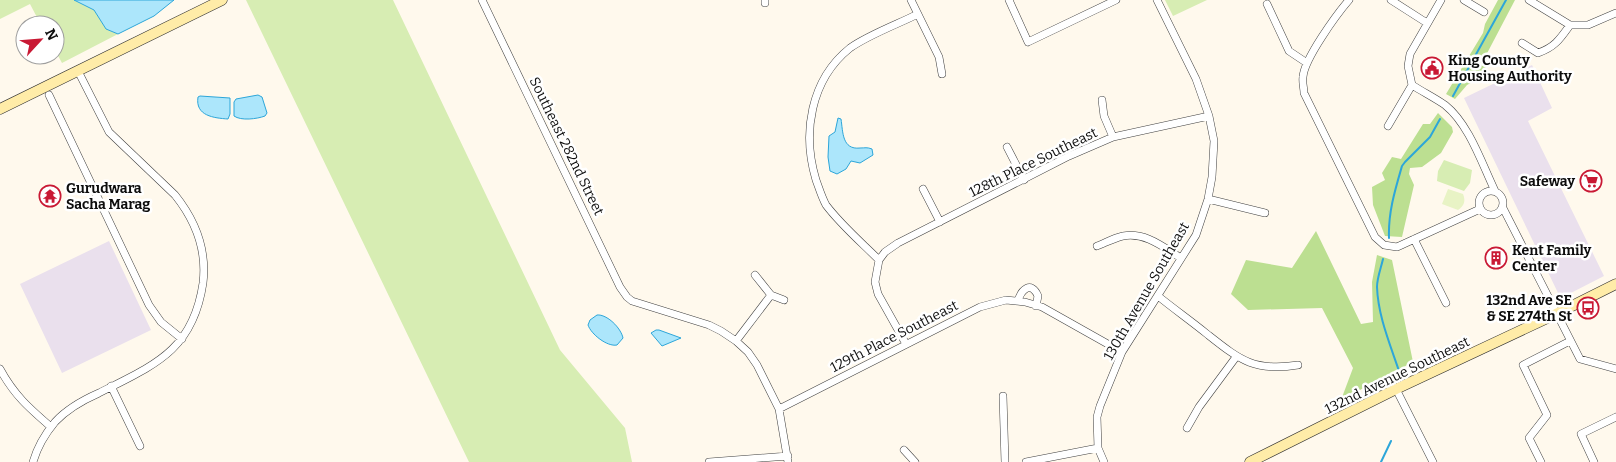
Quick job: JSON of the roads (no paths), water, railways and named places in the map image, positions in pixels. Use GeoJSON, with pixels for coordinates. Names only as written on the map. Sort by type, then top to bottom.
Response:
{"type":"FeatureCollection","features":[{"type":"Feature","properties":{"kind":"main road"},"geometry":{"type":"LineString","coordinates":[[0,109],[222,0]]}},
{"type":"Feature","properties":{"kind":"main road","name":"132nd Avenue Southeast"},"geometry":{"type":"LineString","coordinates":[[1250,462],[1396,389],[1616,284]]}},
{"type":"Feature","properties":{"kind":"street","name":"Southeast 282nd Street"},"geometry":{"type":"LineString","coordinates":[[482,0],[620,287],[632,301],[708,325],[736,341]]}},
{"type":"Feature","properties":{"kind":"street"},"geometry":{"type":"LineString","coordinates":[[912,0],[939,57],[942,74]]}},
{"type":"Feature","properties":{"kind":"street"},"geometry":{"type":"LineString","coordinates":[[1009,0],[1028,42],[1116,0]]}},
{"type":"Feature","properties":{"kind":"street","name":"130th Avenue Southeast"},"geometry":{"type":"LineString","coordinates":[[1098,448],[1097,417],[1122,352],[1196,235],[1208,199],[1212,177],[1214,141],[1209,116],[1196,79],[1157,0]]}},
{"type":"Feature","properties":{"kind":"street"},"geometry":{"type":"LineString","coordinates":[[1349,0],[1336,14],[1307,63],[1303,76],[1304,92],[1375,237],[1384,245],[1398,247],[1480,209]]}},
{"type":"Feature","properties":{"kind":"street"},"geometry":{"type":"LineString","coordinates":[[1388,126],[1412,85],[1408,66],[1410,54],[1441,0]]}},
{"type":"Feature","properties":{"kind":"street"},"geometry":{"type":"LineString","coordinates":[[1464,0],[1484,12]]}},
{"type":"Feature","properties":{"kind":"street"},"geometry":{"type":"LineString","coordinates":[[1529,0],[1570,25],[1588,25],[1616,13]]}},
{"type":"Feature","properties":{"kind":"street"},"geometry":{"type":"LineString","coordinates":[[1395,1],[1427,23]]}},
{"type":"Feature","properties":{"kind":"street"},"geometry":{"type":"LineString","coordinates":[[1267,4],[1289,51],[1307,63]]}},
{"type":"Feature","properties":{"kind":"street"},"geometry":{"type":"LineString","coordinates":[[906,344],[878,294],[875,282],[879,260],[825,203],[813,170],[810,151],[811,112],[816,96],[833,65],[852,47],[918,14]]}},
{"type":"Feature","properties":{"kind":"street"},"geometry":{"type":"LineString","coordinates":[[1522,43],[1538,53],[1546,50],[1557,43],[1570,25]]}},
{"type":"Feature","properties":{"kind":"street"},"geometry":{"type":"LineString","coordinates":[[33,462],[45,436],[64,413],[78,403],[160,361],[182,339],[194,318],[202,292],[204,277],[203,258],[197,229],[184,205],[109,132],[78,71]]}},
{"type":"Feature","properties":{"kind":"street"},"geometry":{"type":"LineString","coordinates":[[1412,85],[1445,106],[1459,120],[1468,133],[1495,192],[1501,196],[1504,204],[1503,208],[1580,359],[1616,369]]}},
{"type":"Feature","properties":{"kind":"street"},"geometry":{"type":"LineString","coordinates":[[49,95],[149,305],[161,322],[182,339]]}},
{"type":"Feature","properties":{"kind":"street"},"geometry":{"type":"LineString","coordinates":[[1102,100],[1104,116],[1113,138]]}},
{"type":"Feature","properties":{"kind":"street","name":"128th Place Southeast"},"geometry":{"type":"LineString","coordinates":[[879,260],[885,252],[898,244],[1069,156],[1113,138],[1209,116]]}},
{"type":"Feature","properties":{"kind":"street"},"geometry":{"type":"LineString","coordinates":[[1007,147],[1024,180]]}},
{"type":"Feature","properties":{"kind":"street"},"geometry":{"type":"LineString","coordinates":[[924,189],[940,222]]}},
{"type":"Feature","properties":{"kind":"street"},"geometry":{"type":"LineString","coordinates":[[1495,192],[1486,192],[1480,197],[1478,205],[1486,215],[1490,216],[1498,214],[1503,208]]}},
{"type":"Feature","properties":{"kind":"street"},"geometry":{"type":"LineString","coordinates":[[1208,199],[1265,213]]}},
{"type":"Feature","properties":{"kind":"street"},"geometry":{"type":"LineString","coordinates":[[1097,246],[1124,236],[1139,236],[1152,239],[1181,258]]}},
{"type":"Feature","properties":{"kind":"street"},"geometry":{"type":"LineString","coordinates":[[1414,239],[1446,304]]}},
{"type":"Feature","properties":{"kind":"street"},"geometry":{"type":"LineString","coordinates":[[755,275],[771,295],[784,300]]}},
{"type":"Feature","properties":{"kind":"street"},"geometry":{"type":"LineString","coordinates":[[1036,306],[1037,292],[1031,288],[1021,292],[1021,301],[1036,306],[1122,352]]}},
{"type":"Feature","properties":{"kind":"street"},"geometry":{"type":"LineString","coordinates":[[709,462],[788,459],[779,409],[748,352],[736,341],[771,295]]}},
{"type":"Feature","properties":{"kind":"street"},"geometry":{"type":"LineString","coordinates":[[1158,296],[1236,357],[1266,367],[1280,368],[1298,365]]}},
{"type":"Feature","properties":{"kind":"street","name":"129th Place Southeast"},"geometry":{"type":"LineString","coordinates":[[779,409],[980,307],[1006,300],[1021,301]]}},
{"type":"Feature","properties":{"kind":"street"},"geometry":{"type":"LineString","coordinates":[[1541,462],[1529,438],[1547,415],[1523,365],[1570,341]]}},
{"type":"Feature","properties":{"kind":"street"},"geometry":{"type":"LineString","coordinates":[[1186,428],[1236,357]]}},
{"type":"Feature","properties":{"kind":"street"},"geometry":{"type":"LineString","coordinates":[[0,369],[14,392],[51,427]]}},
{"type":"Feature","properties":{"kind":"street"},"geometry":{"type":"LineString","coordinates":[[111,386],[140,446]]}},
{"type":"Feature","properties":{"kind":"street"},"geometry":{"type":"LineString","coordinates":[[1396,389],[1432,462]]}},
{"type":"Feature","properties":{"kind":"street"},"geometry":{"type":"LineString","coordinates":[[1003,396],[1005,462]]}},
{"type":"Feature","properties":{"kind":"street"},"geometry":{"type":"LineString","coordinates":[[1594,462],[1581,434],[1616,417]]}},
{"type":"Feature","properties":{"kind":"street"},"geometry":{"type":"LineString","coordinates":[[1026,462],[1098,448],[1104,462]]}},
{"type":"Feature","properties":{"kind":"street"},"geometry":{"type":"LineString","coordinates":[[904,450],[915,462]]}},
{"type":"Feature","properties":{"kind":"water"},"geometry":{"type":"Polygon","coordinates":[[[74,0],[174,0],[154,16],[118,34],[106,29],[94,10],[74,0]]]}},
{"type":"Feature","properties":{"kind":"water"},"geometry":{"type":"Polygon","coordinates":[[[258,95],[262,97],[267,113],[265,116],[241,119],[234,116],[234,102],[236,99],[258,95]]]}},
{"type":"Feature","properties":{"kind":"water"},"geometry":{"type":"Polygon","coordinates":[[[198,97],[230,98],[230,114],[228,119],[212,117],[202,112],[198,103],[198,97]]]}},
{"type":"Feature","properties":{"kind":"water"},"geometry":{"type":"Polygon","coordinates":[[[838,118],[841,119],[844,139],[847,143],[854,148],[872,149],[873,155],[860,163],[851,161],[846,169],[837,174],[830,171],[828,157],[829,136],[835,132],[838,118]]]}},
{"type":"Feature","properties":{"kind":"water"},"geometry":{"type":"Polygon","coordinates":[[[597,315],[609,319],[620,330],[623,338],[617,345],[604,342],[590,329],[588,325],[590,320],[597,315]]]}},
{"type":"Feature","properties":{"kind":"water"},"geometry":{"type":"Polygon","coordinates":[[[656,330],[681,338],[662,346],[651,333],[656,330]]]}},
{"type":"Feature","properties":{"kind":"waterway"},"geometry":{"type":"LineString","coordinates":[[1453,96],[1506,0]]}},
{"type":"Feature","properties":{"kind":"waterway"},"geometry":{"type":"LineString","coordinates":[[1389,238],[1391,211],[1402,166],[1430,137],[1440,119]]}},
{"type":"Feature","properties":{"kind":"waterway"},"geometry":{"type":"LineString","coordinates":[[1383,259],[1377,284],[1378,298],[1385,330],[1399,371]]}},
{"type":"Feature","properties":{"kind":"waterway"},"geometry":{"type":"LineString","coordinates":[[1381,462],[1391,441]]}},
{"type":"Feature","properties":{"kind":"place","name":"King County Housing Authority"},"geometry":{"type":"Point","coordinates":[1432,68]}},
{"type":"Feature","properties":{"kind":"place","name":"Safeway"},"geometry":{"type":"Point","coordinates":[1591,181]}},
{"type":"Feature","properties":{"kind":"place","name":"Gurudwara Sacha Marag"},"geometry":{"type":"Point","coordinates":[50,196]}},
{"type":"Feature","properties":{"kind":"place","name":"Kent Family Center"},"geometry":{"type":"Point","coordinates":[1496,258]}},
{"type":"Feature","properties":{"kind":"place","name":"132nd Ave SE & SE 274th St"},"geometry":{"type":"Point","coordinates":[1588,308]}}]}
